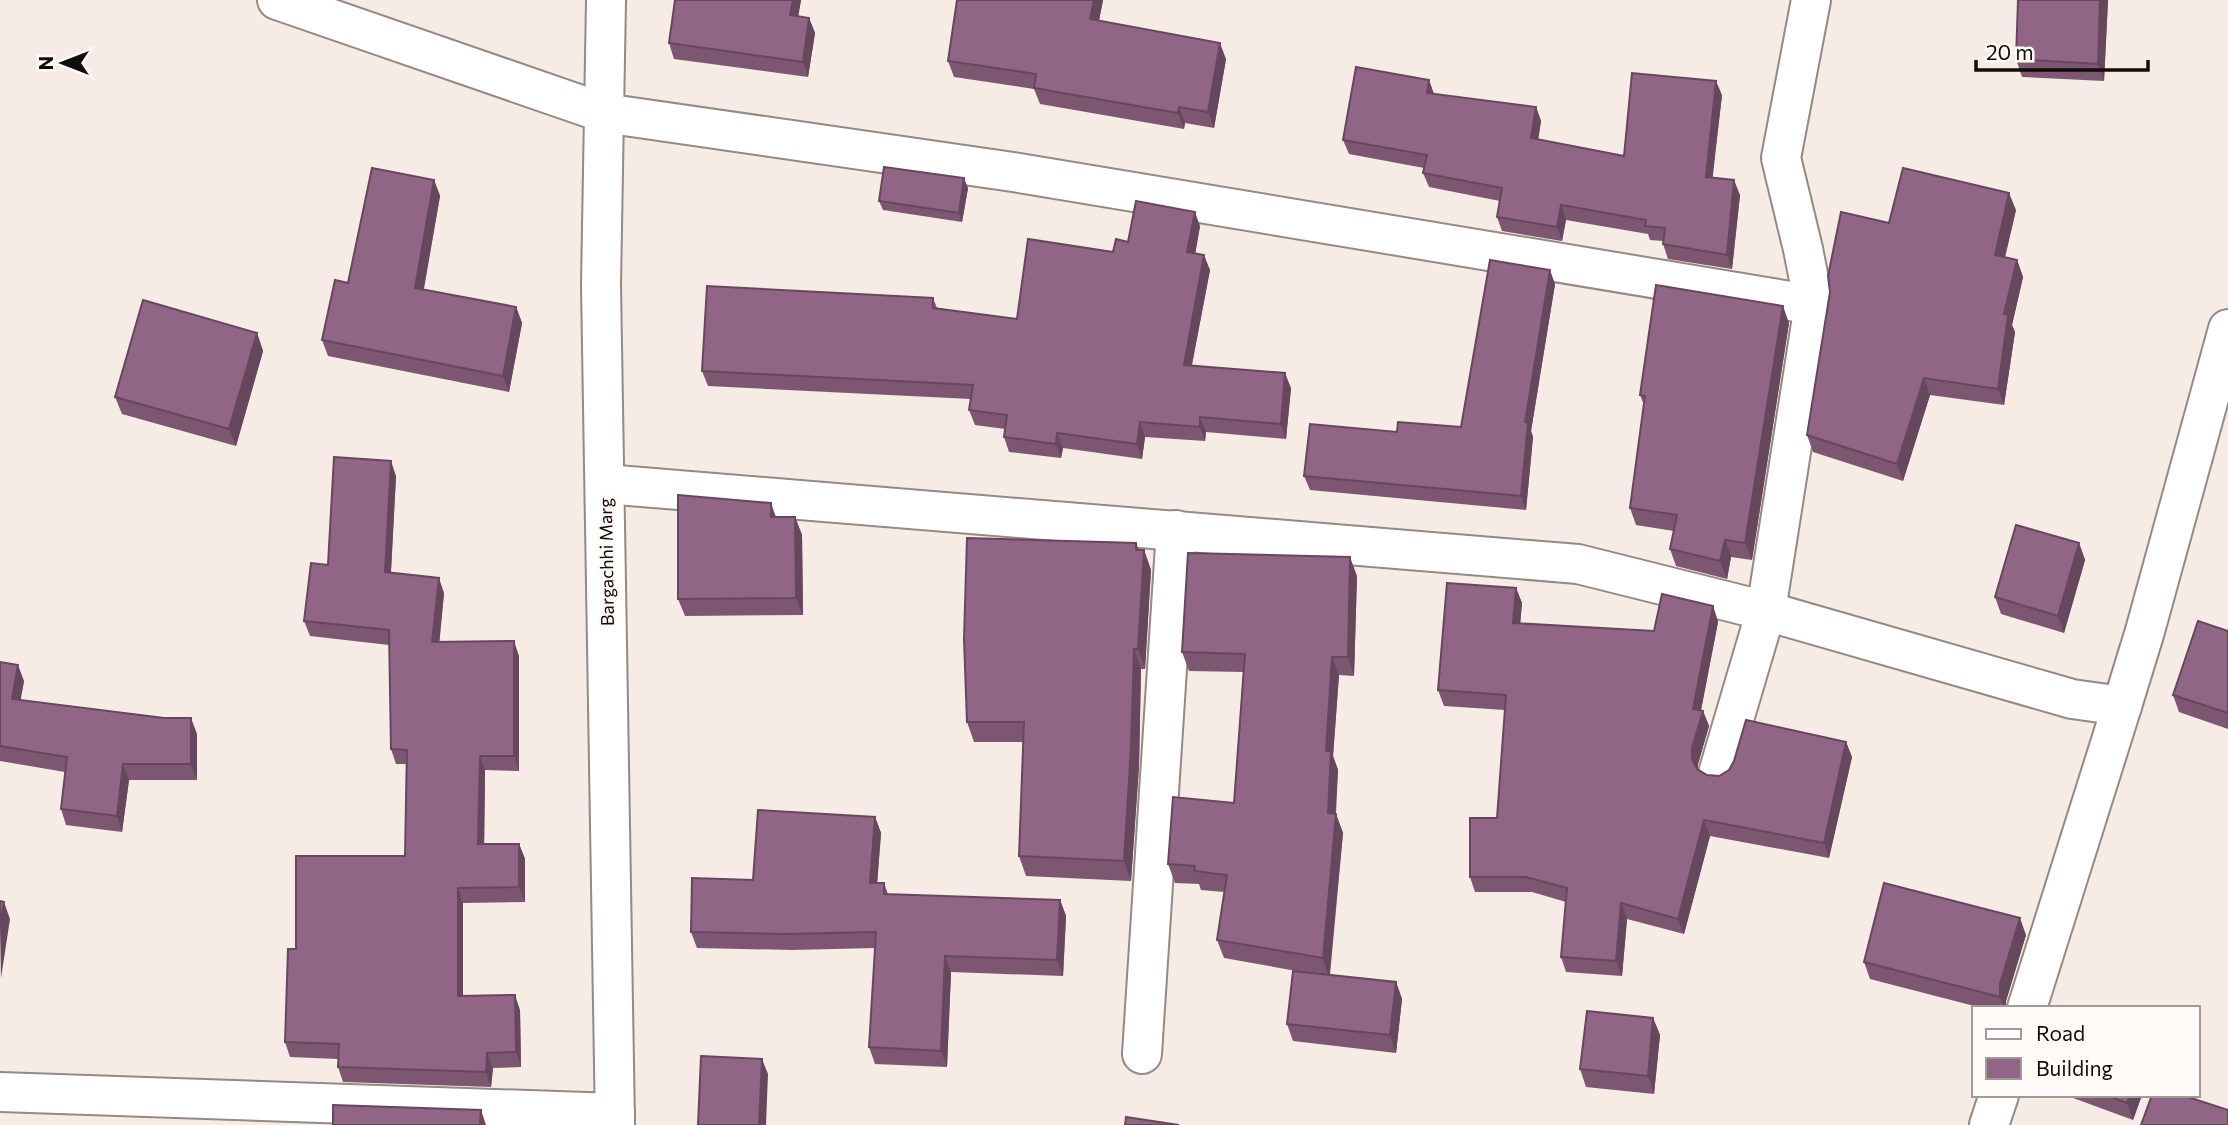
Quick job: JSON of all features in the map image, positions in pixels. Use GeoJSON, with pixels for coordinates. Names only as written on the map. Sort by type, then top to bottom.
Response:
{"type":"FeatureCollection","features":[{"type":"Feature","properties":{"kind":"street"},"geometry":{"type":"LineString","coordinates":[[277,0],[604,113],[1013,173],[1814,305]]}},
{"type":"Feature","properties":{"kind":"street","name":"Bargachhi Marg"},"geometry":{"type":"LineString","coordinates":[[606,0],[601,285],[615,1119]]}},
{"type":"Feature","properties":{"kind":"street"},"geometry":{"type":"LineString","coordinates":[[1719,770],[1766,611],[1814,305],[1782,158],[1811,0]]}},
{"type":"Feature","properties":{"kind":"street"},"geometry":{"type":"LineString","coordinates":[[2027,1006],[2145,631],[2228,329]]}},
{"type":"Feature","properties":{"kind":"street"},"geometry":{"type":"LineString","coordinates":[[605,484],[1578,564],[1766,611],[2072,699],[2122,706]]}},
{"type":"Feature","properties":{"kind":"street"},"geometry":{"type":"LineString","coordinates":[[1142,1054],[1175,530]]}},
{"type":"Feature","properties":{"kind":"street"},"geometry":{"type":"LineString","coordinates":[[0,1092],[615,1119]]}},
{"type":"Feature","properties":{"kind":"street"},"geometry":{"type":"LineString","coordinates":[[1990,1125],[1998,1097]]}},
{"type":"Feature","properties":{"kind":"building"},"geometry":{"type":"Polygon","coordinates":[[[675,0],[793,0],[790,15],[809,18],[803,62],[669,43],[675,0]]]}},
{"type":"Feature","properties":{"kind":"building"},"geometry":{"type":"Polygon","coordinates":[[[957,0],[1094,0],[1090,19],[1220,43],[1208,112],[1179,107],[1178,113],[1034,88],[1036,74],[948,61],[957,0]]]}},
{"type":"Feature","properties":{"kind":"building"},"geometry":{"type":"Polygon","coordinates":[[[2018,0],[2100,0],[2098,64],[2016,59],[2018,0]]]}},
{"type":"Feature","properties":{"kind":"building"},"geometry":{"type":"Polygon","coordinates":[[[1356,67],[1429,80],[1427,93],[1536,107],[1531,138],[1624,156],[1632,73],[1716,81],[1706,177],[1734,180],[1727,255],[1663,244],[1665,228],[1645,226],[1646,220],[1561,205],[1557,227],[1497,217],[1502,188],[1423,173],[1427,155],[1343,140],[1356,67]]]}},
{"type":"Feature","properties":{"kind":"building"},"geometry":{"type":"Polygon","coordinates":[[[884,167],[964,178],[959,213],[879,201],[884,167]]]}},
{"type":"Feature","properties":{"kind":"building"},"geometry":{"type":"Polygon","coordinates":[[[372,168],[434,180],[415,288],[516,307],[503,376],[322,340],[335,280],[348,283],[372,168]]]}},
{"type":"Feature","properties":{"kind":"building"},"geometry":{"type":"Polygon","coordinates":[[[1903,168],[2009,193],[1995,255],[2017,260],[2004,314],[2008,315],[1998,389],[1924,378],[1897,464],[1807,435],[1830,292],[1828,276],[1841,212],[1889,223],[1903,168]]]}},
{"type":"Feature","properties":{"kind":"building"},"geometry":{"type":"Polygon","coordinates":[[[1136,201],[1195,212],[1187,252],[1204,255],[1184,365],[1285,373],[1281,424],[1200,417],[1200,427],[1140,422],[1137,444],[1057,433],[1056,444],[1004,437],[1007,415],[969,410],[973,385],[702,371],[707,286],[933,298],[933,308],[1017,319],[1028,239],[1113,252],[1116,239],[1128,242],[1136,201]]]}},
{"type":"Feature","properties":{"kind":"building"},"geometry":{"type":"Polygon","coordinates":[[[1490,260],[1550,270],[1525,422],[1528,423],[1521,496],[1304,476],[1310,424],[1397,432],[1398,422],[1461,427],[1490,260]]]}},
{"type":"Feature","properties":{"kind":"building"},"geometry":{"type":"Polygon","coordinates":[[[1656,285],[1783,306],[1745,543],[1725,540],[1720,561],[1670,549],[1677,515],[1630,508],[1645,396],[1640,395],[1656,285]]]}},
{"type":"Feature","properties":{"kind":"building"},"geometry":{"type":"Polygon","coordinates":[[[143,300],[257,333],[229,429],[115,397],[143,300]]]}},
{"type":"Feature","properties":{"kind":"building"},"geometry":{"type":"Polygon","coordinates":[[[334,457],[391,461],[385,572],[439,578],[432,642],[514,641],[514,756],[480,756],[478,844],[519,844],[519,887],[458,888],[458,996],[515,995],[516,1052],[487,1053],[486,1072],[338,1067],[339,1044],[285,1042],[288,949],[296,949],[296,856],[405,856],[407,750],[391,749],[389,630],[304,621],[311,563],[328,565],[334,457]]]}},
{"type":"Feature","properties":{"kind":"building"},"geometry":{"type":"Polygon","coordinates":[[[678,495],[771,503],[771,517],[795,517],[796,598],[678,599],[678,495]]]}},
{"type":"Feature","properties":{"kind":"building"},"geometry":{"type":"Polygon","coordinates":[[[2016,525],[2079,543],[2058,616],[1995,597],[2016,525]]]}},
{"type":"Feature","properties":{"kind":"building"},"geometry":{"type":"Polygon","coordinates":[[[967,538],[1136,543],[1136,550],[1144,550],[1138,649],[1134,649],[1124,861],[1019,856],[1024,722],[967,722],[964,639],[967,538]]]}},
{"type":"Feature","properties":{"kind":"building"},"geometry":{"type":"Polygon","coordinates":[[[1188,553],[1350,557],[1348,657],[1332,657],[1326,751],[1331,751],[1328,813],[1336,814],[1323,958],[1217,940],[1227,875],[1194,871],[1195,866],[1168,864],[1173,797],[1234,803],[1245,654],[1182,652],[1188,553]]]}},
{"type":"Feature","properties":{"kind":"building"},"geometry":{"type":"Polygon","coordinates":[[[1447,583],[1516,588],[1513,623],[1654,631],[1662,594],[1713,606],[1693,709],[1703,711],[1692,748],[1692,759],[1697,769],[1707,775],[1719,776],[1729,770],[1746,720],[1846,742],[1824,843],[1704,820],[1678,919],[1621,903],[1616,961],[1561,957],[1567,888],[1526,877],[1470,877],[1470,818],[1497,818],[1506,695],[1438,690],[1447,583]]]}},
{"type":"Feature","properties":{"kind":"building"},"geometry":{"type":"Polygon","coordinates":[[[2198,621],[2228,631],[2228,713],[2173,695],[2198,621]]]}},
{"type":"Feature","properties":{"kind":"building"},"geometry":{"type":"Polygon","coordinates":[[[0,662],[18,665],[12,699],[164,718],[191,718],[191,764],[123,764],[117,816],[61,809],[67,757],[0,746],[0,662]]]}},
{"type":"Feature","properties":{"kind":"building"},"geometry":{"type":"Polygon","coordinates":[[[758,810],[875,817],[870,883],[884,883],[884,894],[1060,900],[1057,960],[945,956],[941,1051],[869,1047],[876,932],[691,932],[692,878],[753,880],[758,810]]]}},
{"type":"Feature","properties":{"kind":"building"},"geometry":{"type":"Polygon","coordinates":[[[1884,883],[2020,918],[2000,984],[2000,997],[1864,962],[1884,883]]]}},
{"type":"Feature","properties":{"kind":"building"},"geometry":{"type":"Polygon","coordinates":[[[0,901],[4,902],[0,926],[0,901]]]}},
{"type":"Feature","properties":{"kind":"building"},"geometry":{"type":"Polygon","coordinates":[[[1293,971],[1396,982],[1390,1035],[1287,1024],[1293,971]]]}},
{"type":"Feature","properties":{"kind":"building"},"geometry":{"type":"Polygon","coordinates":[[[1587,1011],[1653,1018],[1648,1076],[1580,1069],[1587,1011]]]}},
{"type":"Feature","properties":{"kind":"building"},"geometry":{"type":"Polygon","coordinates":[[[701,1056],[762,1059],[759,1125],[698,1125],[701,1056]]]}},
{"type":"Feature","properties":{"kind":"building"},"geometry":{"type":"Polygon","coordinates":[[[2111,1097],[2129,1097],[2127,1103],[2111,1097]]]}},
{"type":"Feature","properties":{"kind":"building"},"geometry":{"type":"Polygon","coordinates":[[[2151,1097],[2188,1097],[2228,1110],[2228,1125],[2141,1125],[2151,1097]]]}},
{"type":"Feature","properties":{"kind":"building"},"geometry":{"type":"Polygon","coordinates":[[[333,1105],[481,1110],[480,1125],[333,1125],[333,1105]]]}},
{"type":"Feature","properties":{"kind":"building"},"geometry":{"type":"Polygon","coordinates":[[[1126,1117],[1179,1125],[1125,1125],[1126,1117]]]}}]}
